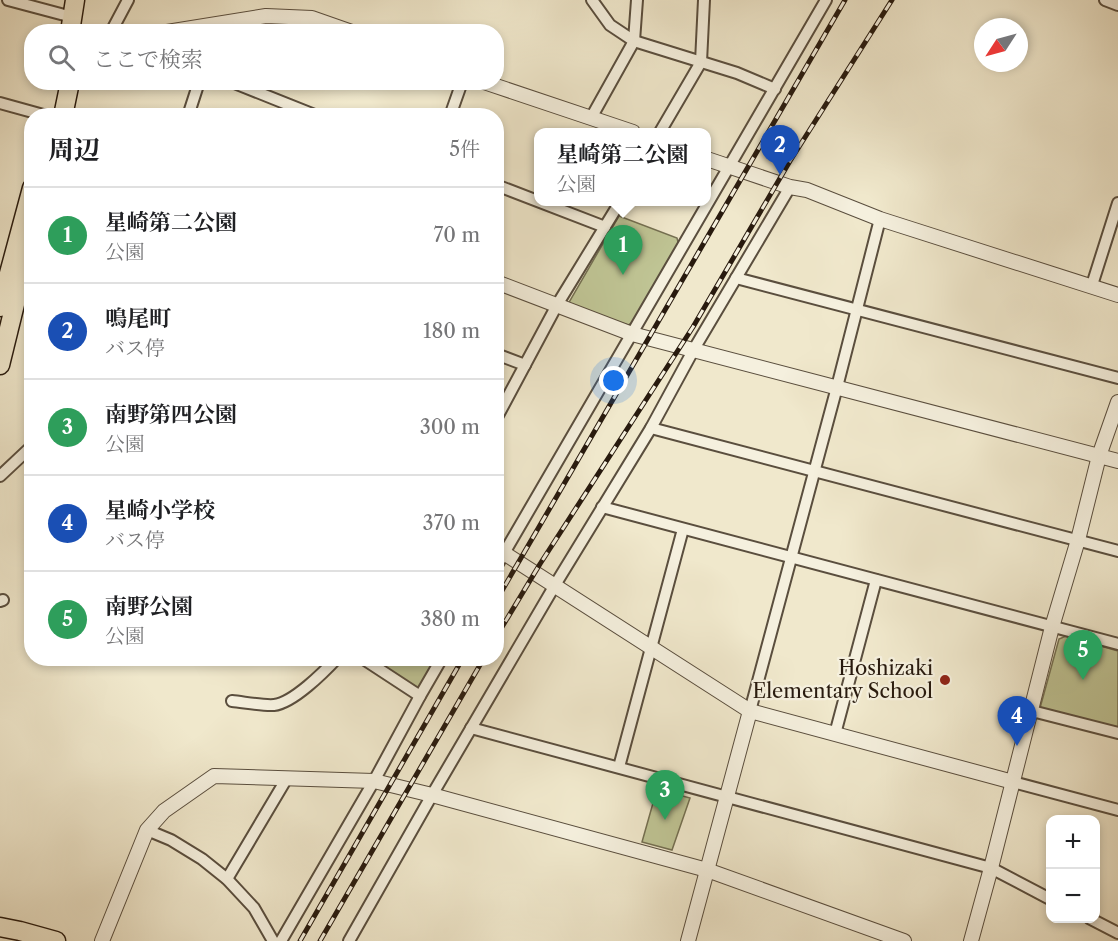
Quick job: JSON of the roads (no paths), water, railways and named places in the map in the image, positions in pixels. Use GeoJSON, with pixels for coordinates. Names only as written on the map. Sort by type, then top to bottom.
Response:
{"type":"FeatureCollection","features":[{"type":"Feature","properties":{"kind":"main road"},"geometry":{"type":"LineString","coordinates":[[74,20],[85,0]]}},
{"type":"Feature","properties":{"kind":"main road"},"geometry":{"type":"LineString","coordinates":[[51,108],[57,90]]}},
{"type":"Feature","properties":{"kind":"main road"},"geometry":{"type":"LineString","coordinates":[[65,108],[68,90]]}},
{"type":"Feature","properties":{"kind":"main road"},"geometry":{"type":"LineString","coordinates":[[0,365],[24,228]]}},
{"type":"Feature","properties":{"kind":"main road"},"geometry":{"type":"LineString","coordinates":[[0,307],[24,252]]}},
{"type":"Feature","properties":{"kind":"main road"},"geometry":{"type":"LineString","coordinates":[[0,927],[56,941]]}},
{"type":"Feature","properties":{"kind":"street"},"geometry":{"type":"LineString","coordinates":[[8,0],[74,20]]}},
{"type":"Feature","properties":{"kind":"street"},"geometry":{"type":"LineString","coordinates":[[115,24],[128,0]]}},
{"type":"Feature","properties":{"kind":"street"},"geometry":{"type":"LineString","coordinates":[[592,0],[610,25],[634,41],[737,73],[774,89]]}},
{"type":"Feature","properties":{"kind":"street"},"geometry":{"type":"LineString","coordinates":[[591,118],[634,41],[637,0]]}},
{"type":"Feature","properties":{"kind":"street"},"geometry":{"type":"LineString","coordinates":[[662,128],[701,62],[704,0]]}},
{"type":"Feature","properties":{"kind":"street"},"geometry":{"type":"LineString","coordinates":[[711,199],[826,0]]}},
{"type":"Feature","properties":{"kind":"street"},"geometry":{"type":"LineString","coordinates":[[1105,0],[1118,5]]}},
{"type":"Feature","properties":{"kind":"street"},"geometry":{"type":"LineString","coordinates":[[233,24],[266,16],[312,18],[329,24]]}},
{"type":"Feature","properties":{"kind":"street"},"geometry":{"type":"LineString","coordinates":[[504,89],[621,128]]}},
{"type":"Feature","properties":{"kind":"street"},"geometry":{"type":"LineString","coordinates":[[191,108],[196,90]]}},
{"type":"Feature","properties":{"kind":"street"},"geometry":{"type":"LineString","coordinates":[[252,90],[297,108]]}},
{"type":"Feature","properties":{"kind":"street"},"geometry":{"type":"LineString","coordinates":[[453,108],[459,90]]}},
{"type":"Feature","properties":{"kind":"street"},"geometry":{"type":"LineString","coordinates":[[0,103],[24,109]]}},
{"type":"Feature","properties":{"kind":"street"},"geometry":{"type":"LineString","coordinates":[[711,160],[790,187],[807,190],[880,219],[1118,295]]}},
{"type":"Feature","properties":{"kind":"street"},"geometry":{"type":"LineString","coordinates":[[349,941],[471,728],[651,428],[694,349],[790,187]]}},
{"type":"Feature","properties":{"kind":"street"},"geometry":{"type":"LineString","coordinates":[[504,188],[534,200]]}},
{"type":"Feature","properties":{"kind":"street"},"geometry":{"type":"LineString","coordinates":[[1092,285],[1118,203]]}},
{"type":"Feature","properties":{"kind":"street"},"geometry":{"type":"LineString","coordinates":[[550,206],[605,227]]}},
{"type":"Feature","properties":{"kind":"street"},"geometry":{"type":"LineString","coordinates":[[504,403],[557,305],[617,206]]}},
{"type":"Feature","properties":{"kind":"street"},"geometry":{"type":"LineString","coordinates":[[504,543],[707,206]]}},
{"type":"Feature","properties":{"kind":"street"},"geometry":{"type":"LineString","coordinates":[[688,941],[815,471],[880,219]]}},
{"type":"Feature","properties":{"kind":"street"},"geometry":{"type":"LineString","coordinates":[[736,278],[1118,378]]}},
{"type":"Feature","properties":{"kind":"street"},"geometry":{"type":"LineString","coordinates":[[504,285],[632,334],[1118,461]]}},
{"type":"Feature","properties":{"kind":"street"},"geometry":{"type":"LineString","coordinates":[[504,357],[525,365]]}},
{"type":"Feature","properties":{"kind":"street"},"geometry":{"type":"LineString","coordinates":[[971,941],[1052,627],[1100,456],[1118,402]]}},
{"type":"Feature","properties":{"kind":"street"},"geometry":{"type":"LineString","coordinates":[[651,428],[1118,551]]}},
{"type":"Feature","properties":{"kind":"street"},"geometry":{"type":"LineString","coordinates":[[0,476],[24,454]]}},
{"type":"Feature","properties":{"kind":"street"},"geometry":{"type":"LineString","coordinates":[[602,507],[1118,644]]}},
{"type":"Feature","properties":{"kind":"street"},"geometry":{"type":"LineString","coordinates":[[619,767],[683,529]]}},
{"type":"Feature","properties":{"kind":"street"},"geometry":{"type":"LineString","coordinates":[[504,553],[750,711],[1118,810]]}},
{"type":"Feature","properties":{"kind":"street"},"geometry":{"type":"LineString","coordinates":[[835,734],[876,580]]}},
{"type":"Feature","properties":{"kind":"street"},"geometry":{"type":"LineString","coordinates":[[232,701],[274,705],[290,699],[330,666]]}},
{"type":"Feature","properties":{"kind":"street"},"geometry":{"type":"LineString","coordinates":[[374,666],[420,696]]}},
{"type":"Feature","properties":{"kind":"street"},"geometry":{"type":"LineString","coordinates":[[281,941],[437,666]]}},
{"type":"Feature","properties":{"kind":"street"},"geometry":{"type":"LineString","coordinates":[[1032,711],[1118,733]]}},
{"type":"Feature","properties":{"kind":"street"},"geometry":{"type":"LineString","coordinates":[[471,728],[991,868],[1046,897]]}},
{"type":"Feature","properties":{"kind":"street"},"geometry":{"type":"LineString","coordinates":[[102,941],[147,830],[164,811],[214,777],[374,781],[707,870],[904,941]]}},
{"type":"Feature","properties":{"kind":"street"},"geometry":{"type":"LineString","coordinates":[[227,879],[287,778]]}},
{"type":"Feature","properties":{"kind":"street"},"geometry":{"type":"LineString","coordinates":[[147,830],[171,840],[202,859],[227,879],[254,908],[273,941]]}},
{"type":"Feature","properties":{"kind":"street"},"geometry":{"type":"LineString","coordinates":[[1098,923],[1118,935],[1112,941]]}},
{"type":"Feature","properties":{"kind":"railway"},"geometry":{"type":"LineString","coordinates":[[504,587],[845,0]]}},
{"type":"Feature","properties":{"kind":"railway"},"geometry":{"type":"LineString","coordinates":[[504,624],[693,327],[790,161],[892,0]]}},
{"type":"Feature","properties":{"kind":"railway"},"geometry":{"type":"LineString","coordinates":[[300,941],[458,666]]}},
{"type":"Feature","properties":{"kind":"railway"},"geometry":{"type":"LineString","coordinates":[[320,941],[479,666]]}},
{"type":"Feature","properties":{"kind":"place","name":"鳴尾町"},"geometry":{"type":"Point","coordinates":[780,175]}},
{"type":"Feature","properties":{"kind":"place","name":"星崎第二公園"},"geometry":{"type":"Point","coordinates":[623,275]}},
{"type":"Feature","properties":{"kind":"place","name":"Hoshizaki Elementary School"},"geometry":{"type":"Point","coordinates":[945,680]}},
{"type":"Feature","properties":{"kind":"place","name":"南野公園"},"geometry":{"type":"Point","coordinates":[1083,680]}},
{"type":"Feature","properties":{"kind":"place","name":"星崎小学校"},"geometry":{"type":"Point","coordinates":[1017,746]}},
{"type":"Feature","properties":{"kind":"place","name":"南野第四公園"},"geometry":{"type":"Point","coordinates":[665,820]}}]}
